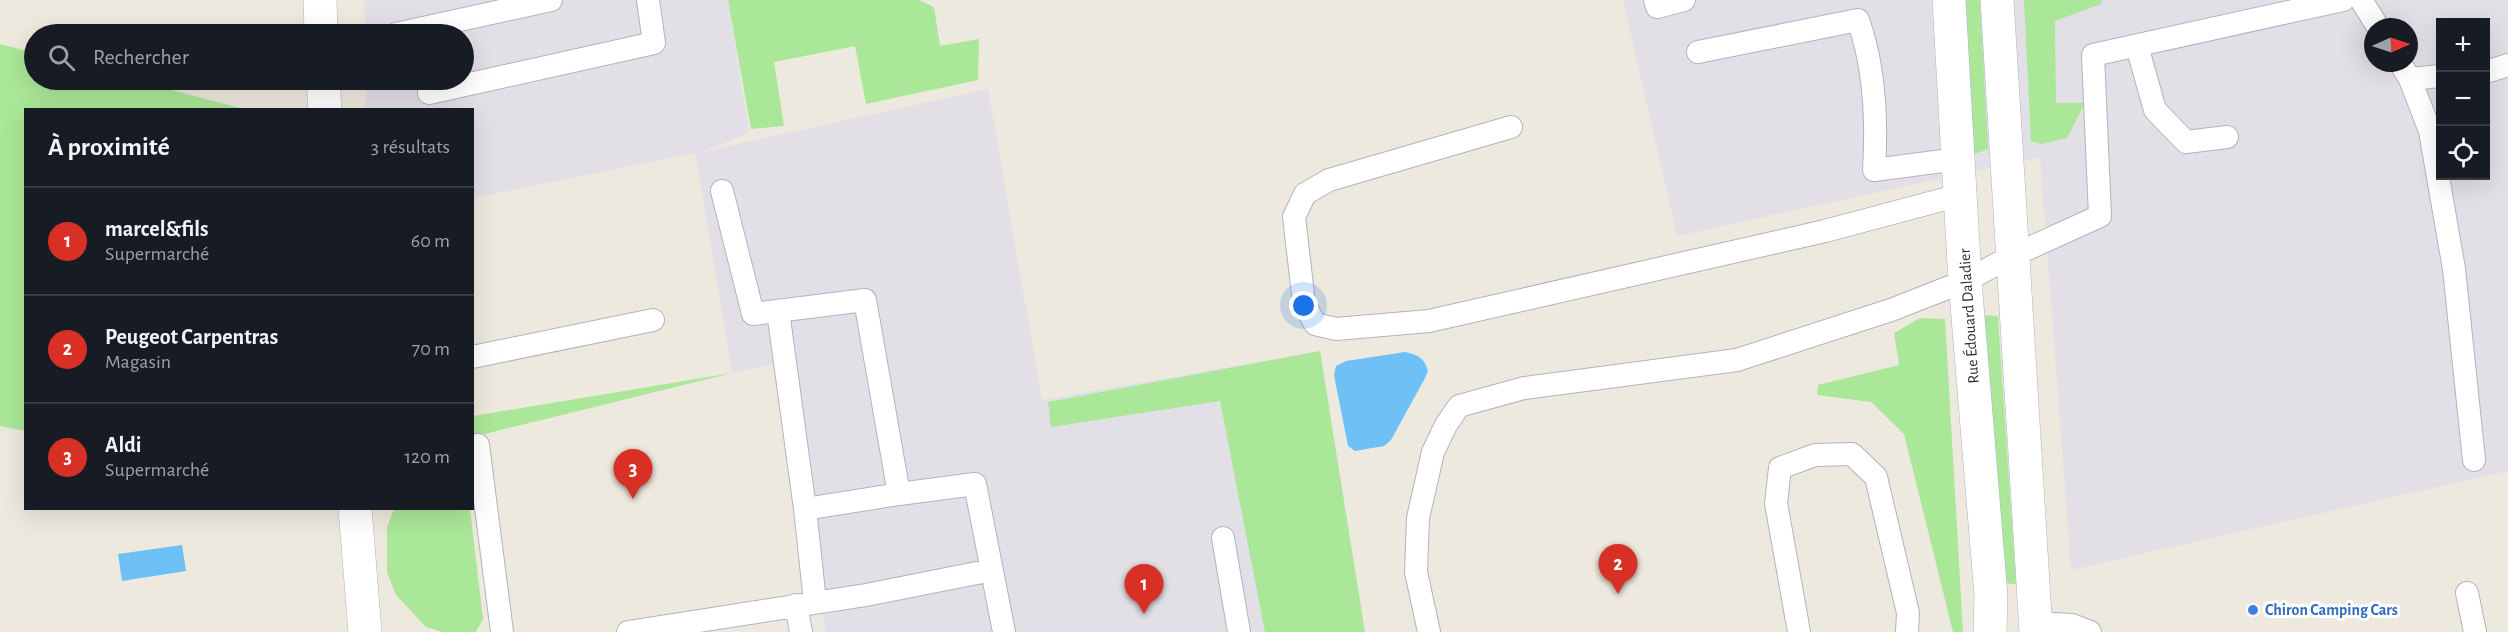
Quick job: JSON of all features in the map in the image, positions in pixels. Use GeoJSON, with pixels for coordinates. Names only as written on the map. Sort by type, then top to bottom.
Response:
{"type":"FeatureCollection","features":[{"type":"Feature","properties":{"kind":"street"},"geometry":{"type":"LineString","coordinates":[[320,0],[321,24]]}},
{"type":"Feature","properties":{"kind":"street","name":"Rue Édouard Daladier"},"geometry":{"type":"LineString","coordinates":[[1949,0],[1965,281],[1991,596],[1990,632]]}},
{"type":"Feature","properties":{"kind":"street"},"geometry":{"type":"LineString","coordinates":[[1997,0],[2036,627]]}},
{"type":"Feature","properties":{"kind":"street"},"geometry":{"type":"LineString","coordinates":[[324,90],[325,108]]}},
{"type":"Feature","properties":{"kind":"street"},"geometry":{"type":"LineString","coordinates":[[354,510],[365,632]]}},
{"type":"Feature","properties":{"kind":"lane"},"geometry":{"type":"LineString","coordinates":[[442,24],[551,0]]}},
{"type":"Feature","properties":{"kind":"lane"},"geometry":{"type":"LineString","coordinates":[[474,83],[654,43],[648,0]]}},
{"type":"Feature","properties":{"kind":"lane"},"geometry":{"type":"LineString","coordinates":[[1655,0],[1656,7],[1684,0]]}},
{"type":"Feature","properties":{"kind":"lane"},"geometry":{"type":"LineString","coordinates":[[1429,632],[1416,572],[1418,519],[1433,452],[1446,425],[1459,406],[1524,388],[1737,360],[1891,310],[1965,281],[2014,255],[2100,216],[2094,55],[2343,0]]}},
{"type":"Feature","properties":{"kind":"lane"},"geometry":{"type":"LineString","coordinates":[[2361,0],[2372,18]]}},
{"type":"Feature","properties":{"kind":"lane"},"geometry":{"type":"LineString","coordinates":[[1698,52],[1857,20],[1864,38],[1877,125],[1874,170],[1958,159]]}},
{"type":"Feature","properties":{"kind":"lane"},"geometry":{"type":"LineString","coordinates":[[2138,46],[2155,110],[2186,142],[2227,137]]}},
{"type":"Feature","properties":{"kind":"lane"},"geometry":{"type":"LineString","coordinates":[[2490,71],[2508,65]]}},
{"type":"Feature","properties":{"kind":"lane"},"geometry":{"type":"LineString","coordinates":[[2405,72],[2430,131],[2454,269],[2474,460]]}},
{"type":"Feature","properties":{"kind":"lane"},"geometry":{"type":"LineString","coordinates":[[2412,72],[2436,75]]}},
{"type":"Feature","properties":{"kind":"lane"},"geometry":{"type":"LineString","coordinates":[[429,93],[442,90]]}},
{"type":"Feature","properties":{"kind":"lane"},"geometry":{"type":"LineString","coordinates":[[1511,127],[1329,180],[1305,194],[1294,217],[1304,303],[1315,324],[1336,330],[1429,321],[1825,231],[1960,195]]}},
{"type":"Feature","properties":{"kind":"lane"},"geometry":{"type":"LineString","coordinates":[[722,191],[753,314],[865,300],[899,494]]}},
{"type":"Feature","properties":{"kind":"lane"},"geometry":{"type":"LineString","coordinates":[[778,311],[805,509],[806,603],[801,632]]}},
{"type":"Feature","properties":{"kind":"lane"},"geometry":{"type":"LineString","coordinates":[[474,357],[653,320]]}},
{"type":"Feature","properties":{"kind":"lane"},"geometry":{"type":"LineString","coordinates":[[478,445],[502,632]]}},
{"type":"Feature","properties":{"kind":"lane"},"geometry":{"type":"LineString","coordinates":[[1799,632],[1776,503],[1779,468],[1815,455],[1852,454],[1875,477],[1908,613],[1907,632]]}},
{"type":"Feature","properties":{"kind":"lane"},"geometry":{"type":"LineString","coordinates":[[805,509],[975,484],[1004,632]]}},
{"type":"Feature","properties":{"kind":"lane"},"geometry":{"type":"LineString","coordinates":[[1223,538],[1239,632]]}},
{"type":"Feature","properties":{"kind":"lane"},"geometry":{"type":"LineString","coordinates":[[628,632],[866,595],[992,570]]}},
{"type":"Feature","properties":{"kind":"lane"},"geometry":{"type":"LineString","coordinates":[[2467,593],[2475,632]]}},
{"type":"Feature","properties":{"kind":"lane"},"geometry":{"type":"LineString","coordinates":[[2036,627],[2072,625],[2090,632]]}},
{"type":"Feature","properties":{"kind":"shaded area"},"geometry":{"type":"Polygon","coordinates":[[[364,0],[728,0],[749,133],[701,152],[988,89],[1042,400],[1309,353],[1365,632],[826,632],[775,364],[732,373],[695,153],[474,198],[474,108],[366,108],[365,90],[474,90],[474,24],[365,24],[364,0]]]}},
{"type":"Feature","properties":{"kind":"shaded area"},"geometry":{"type":"Polygon","coordinates":[[[1623,0],[2508,0],[2508,471],[2071,570],[2040,157],[1677,236],[1623,0]]]}},
{"type":"Feature","properties":{"kind":"green space"},"geometry":{"type":"Polygon","coordinates":[[[728,0],[919,0],[934,7],[940,46],[979,39],[978,80],[866,104],[855,46],[774,62],[784,126],[751,129],[728,0]]]}},
{"type":"Feature","properties":{"kind":"green space"},"geometry":{"type":"Polygon","coordinates":[[[1963,0],[1980,0],[1988,149],[1971,155],[1963,0]]]}},
{"type":"Feature","properties":{"kind":"green space"},"geometry":{"type":"Polygon","coordinates":[[[2024,0],[2102,0],[2101,4],[2055,21],[2056,103],[2085,103],[2067,138],[2041,144],[2031,141],[2024,0]]]}},
{"type":"Feature","properties":{"kind":"green space"},"geometry":{"type":"Polygon","coordinates":[[[0,44],[24,50],[24,90],[171,90],[240,108],[24,108],[24,431],[0,426],[0,44]]]}},
{"type":"Feature","properties":{"kind":"green space"},"geometry":{"type":"Polygon","coordinates":[[[1982,315],[1998,316],[2016,584],[2002,583],[1982,315]]]}},
{"type":"Feature","properties":{"kind":"green space"},"geometry":{"type":"Polygon","coordinates":[[[1920,318],[1945,319],[1963,632],[1953,632],[1904,434],[1871,402],[1817,395],[1818,385],[1899,365],[1894,333],[1920,318]]]}},
{"type":"Feature","properties":{"kind":"green space"},"geometry":{"type":"Polygon","coordinates":[[[1320,351],[1365,632],[1265,632],[1220,401],[1051,427],[1048,402],[1320,351]]]}},
{"type":"Feature","properties":{"kind":"green space"},"geometry":{"type":"Polygon","coordinates":[[[732,373],[474,437],[474,416],[732,373]]]}},
{"type":"Feature","properties":{"kind":"green space"},"geometry":{"type":"Polygon","coordinates":[[[394,510],[470,510],[483,619],[476,632],[442,632],[426,627],[396,595],[387,572],[387,527],[394,510]]]}},
{"type":"Feature","properties":{"kind":"water"},"geometry":{"type":"Polygon","coordinates":[[[1405,352],[1422,360],[1428,371],[1425,378],[1391,440],[1384,446],[1355,451],[1348,446],[1334,375],[1336,366],[1346,361],[1405,352]]]}},
{"type":"Feature","properties":{"kind":"water"},"geometry":{"type":"Polygon","coordinates":[[[182,545],[186,571],[122,581],[118,554],[182,545]]]}},
{"type":"Feature","properties":{"kind":"place","name":"Aldi"},"geometry":{"type":"Point","coordinates":[633,499]}},
{"type":"Feature","properties":{"kind":"place","name":"Peugeot Carpentras"},"geometry":{"type":"Point","coordinates":[1618,594]}},
{"type":"Feature","properties":{"kind":"place","name":"Chiron Camping Cars"},"geometry":{"type":"Point","coordinates":[2253,610]}},
{"type":"Feature","properties":{"kind":"place","name":"marcel&fils"},"geometry":{"type":"Point","coordinates":[1144,614]}}]}
